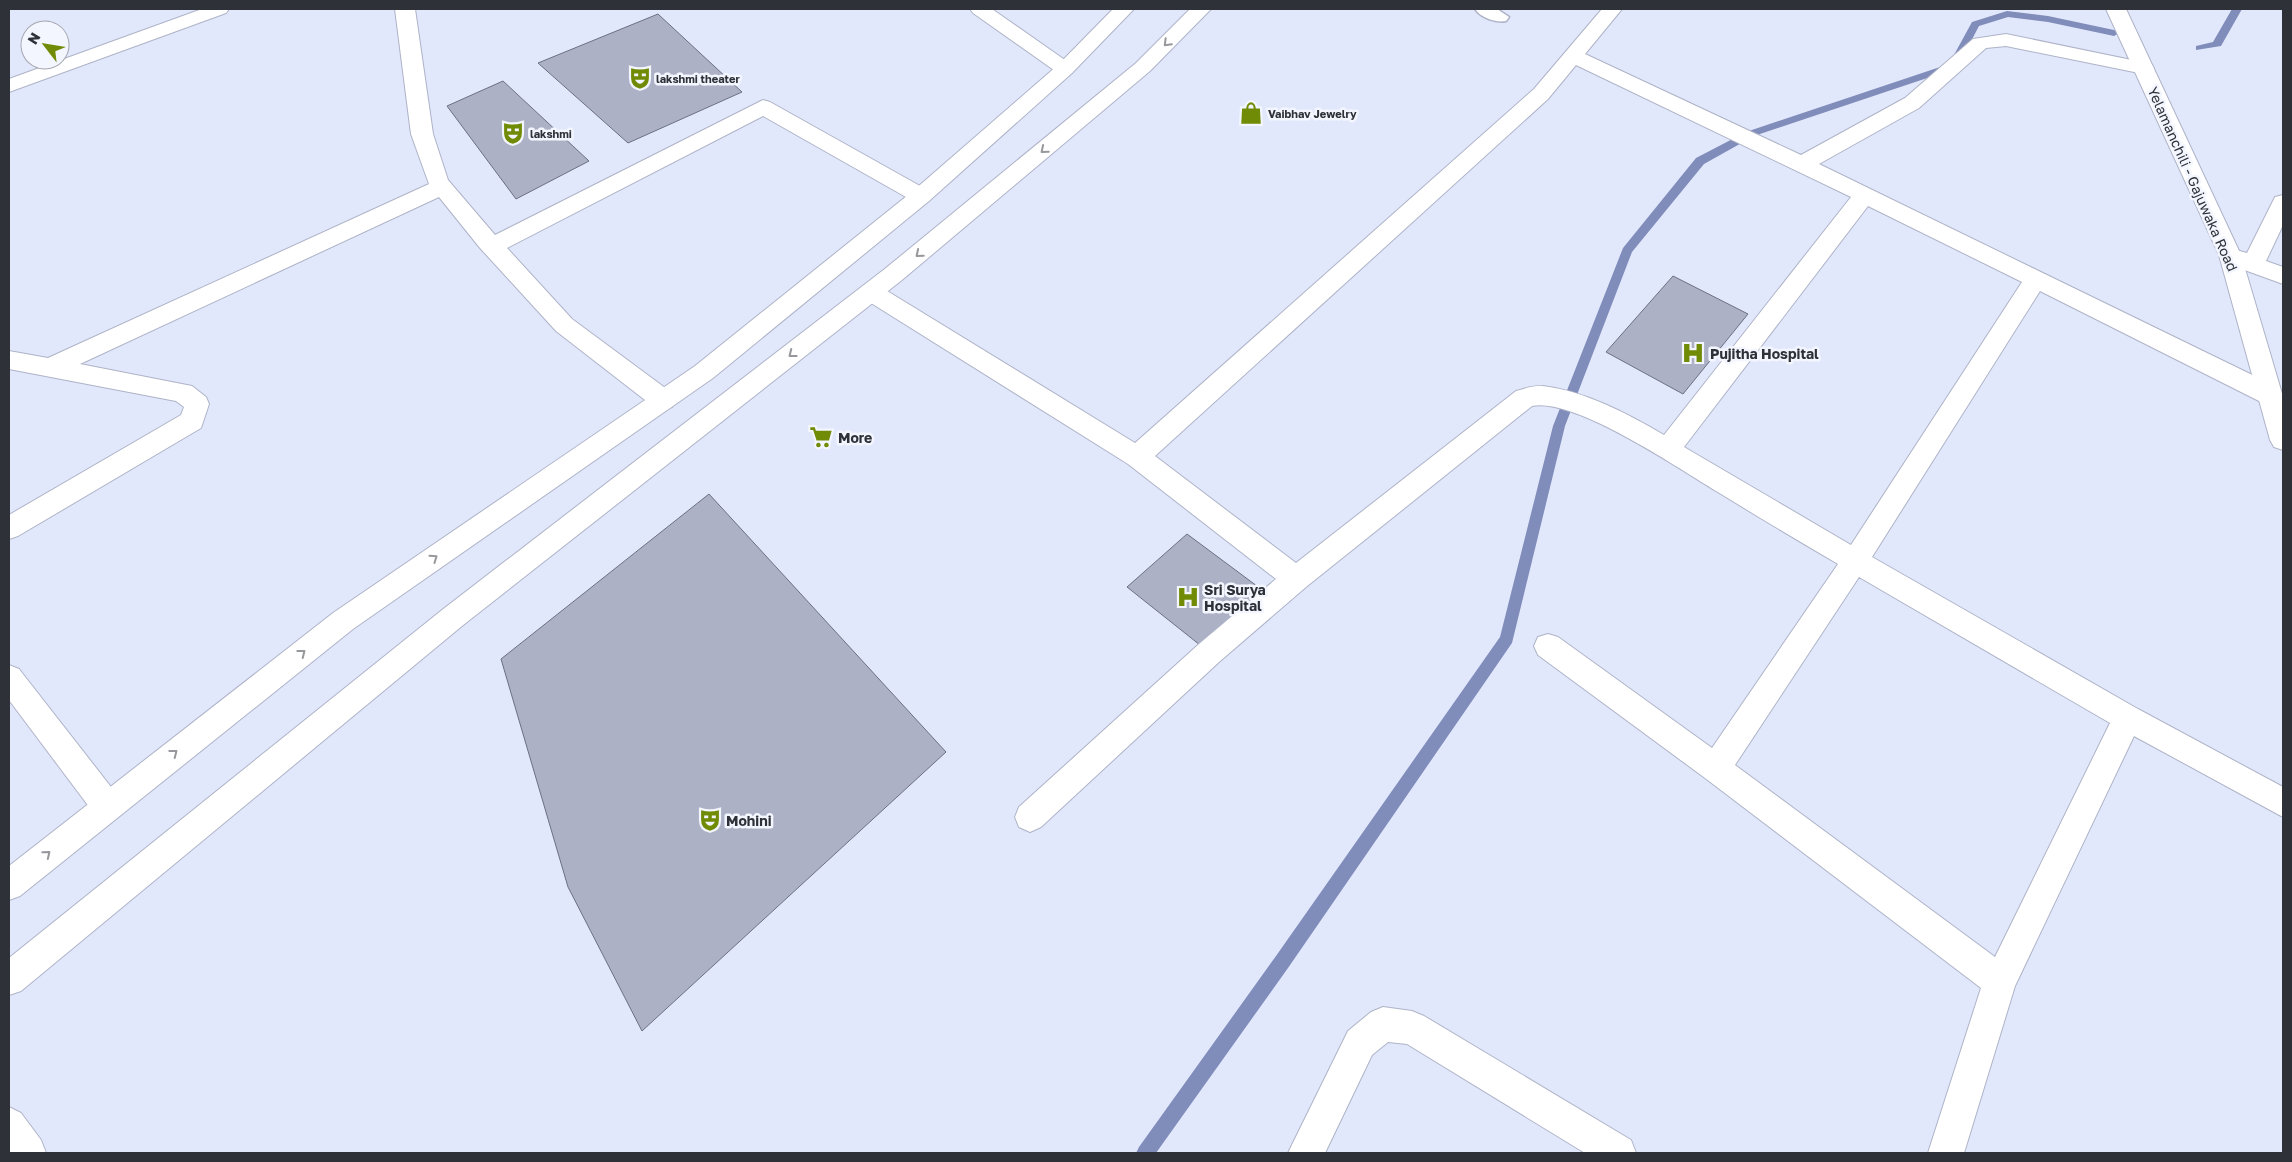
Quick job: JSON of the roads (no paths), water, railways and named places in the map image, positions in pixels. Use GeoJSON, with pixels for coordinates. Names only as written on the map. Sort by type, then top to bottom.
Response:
{"type":"FeatureCollection","features":[{"type":"Feature","properties":{"kind":"street"},"geometry":{"type":"LineString","coordinates":[[9,86],[219,9]]}},
{"type":"Feature","properties":{"kind":"street"},"geometry":{"type":"LineString","coordinates":[[405,9],[422,134],[438,182],[492,246],[564,325],[663,400]]}},
{"type":"Feature","properties":{"kind":"street"},"geometry":{"type":"LineString","coordinates":[[980,9],[1065,69]]}},
{"type":"Feature","properties":{"kind":"street"},"geometry":{"type":"LineString","coordinates":[[9,885],[343,621],[704,372],[921,196],[1065,69],[1124,9]]}},
{"type":"Feature","properties":{"kind":"street"},"geometry":{"type":"LineString","coordinates":[[9,979],[452,618],[871,292],[1143,67],[1201,9]]}},
{"type":"Feature","properties":{"kind":"street"},"geometry":{"type":"LineString","coordinates":[[1137,458],[1541,94],[1612,9]]}},
{"type":"Feature","properties":{"kind":"street","name":"Yelamanchili - Gajuwaka Road"},"geometry":{"type":"LineString","coordinates":[[2116,9],[2230,256],[2283,440]]}},
{"type":"Feature","properties":{"kind":"street"},"geometry":{"type":"LineString","coordinates":[[1802,164],[1912,103],[1980,43],[2006,40],[2144,68]]}},
{"type":"Feature","properties":{"kind":"street"},"geometry":{"type":"LineString","coordinates":[[1572,56],[1802,164],[2270,395]]}},
{"type":"Feature","properties":{"kind":"street"},"geometry":{"type":"LineString","coordinates":[[492,246],[763,107],[921,196]]}},
{"type":"Feature","properties":{"kind":"street"},"geometry":{"type":"LineString","coordinates":[[50,368],[442,187]]}},
{"type":"Feature","properties":{"kind":"street"},"geometry":{"type":"LineString","coordinates":[[1668,450],[1865,195]]}},
{"type":"Feature","properties":{"kind":"street"},"geometry":{"type":"LineString","coordinates":[[2253,264],[2283,202]]}},
{"type":"Feature","properties":{"kind":"street"},"geometry":{"type":"LineString","coordinates":[[2230,256],[2283,276]]}},
{"type":"Feature","properties":{"kind":"street"},"geometry":{"type":"LineString","coordinates":[[1716,768],[1854,561],[2036,280]]}},
{"type":"Feature","properties":{"kind":"street"},"geometry":{"type":"LineString","coordinates":[[871,292],[1137,458],[1296,579]]}},
{"type":"Feature","properties":{"kind":"street"},"geometry":{"type":"LineString","coordinates":[[9,360],[183,393],[198,404],[192,421],[9,528]]}},
{"type":"Feature","properties":{"kind":"street"},"geometry":{"type":"LineString","coordinates":[[1030,817],[1209,653],[1296,579],[1525,398],[1541,395],[1580,405],[1628,426],[1854,561],[2128,718],[2283,803]]}},
{"type":"Feature","properties":{"kind":"street"},"geometry":{"type":"LineString","coordinates":[[1548,646],[1716,768],[2000,982]]}},
{"type":"Feature","properties":{"kind":"street"},"geometry":{"type":"LineString","coordinates":[[9,678],[107,806]]}},
{"type":"Feature","properties":{"kind":"street"},"geometry":{"type":"LineString","coordinates":[[1946,1153],[2000,982],[2128,718]]}},
{"type":"Feature","properties":{"kind":"street"},"geometry":{"type":"LineString","coordinates":[[1306,1153],[1360,1043],[1383,1024],[1412,1028],[1618,1153]]}},
{"type":"Feature","properties":{"kind":"street"},"geometry":{"type":"LineString","coordinates":[[9,1125],[28,1153]]}},
{"type":"Feature","properties":{"kind":"lane"},"geometry":{"type":"LineString","coordinates":[[1484,9],[1500,17]]}},
{"type":"Feature","properties":{"kind":"waterway"},"geometry":{"type":"LineString","coordinates":[[2200,48],[2217,44],[2237,9]]}},
{"type":"Feature","properties":{"kind":"waterway"},"geometry":{"type":"LineString","coordinates":[[1145,1153],[1282,962],[1507,639],[1559,426],[1627,251],[1700,161],[1750,134],[1953,66],[1975,24],[2007,14],[2048,19],[2114,33]]}},
{"type":"Feature","properties":{"kind":"place","name":"lakshmi theater"},"geometry":{"type":"Point","coordinates":[640,78]}},
{"type":"Feature","properties":{"kind":"place","name":"Vaibhav Jewelry"},"geometry":{"type":"Point","coordinates":[1251,113]}},
{"type":"Feature","properties":{"kind":"place","name":"lakshmi"},"geometry":{"type":"Point","coordinates":[513,133]}},
{"type":"Feature","properties":{"kind":"place","name":"Pujitha Hospital"},"geometry":{"type":"Point","coordinates":[1693,353]}},
{"type":"Feature","properties":{"kind":"place","name":"More"},"geometry":{"type":"Point","coordinates":[821,437]}},
{"type":"Feature","properties":{"kind":"place","name":"Sri Surya Hospital"},"geometry":{"type":"Point","coordinates":[1188,597]}},
{"type":"Feature","properties":{"kind":"place","name":"Mohini"},"geometry":{"type":"Point","coordinates":[710,820]}}]}
